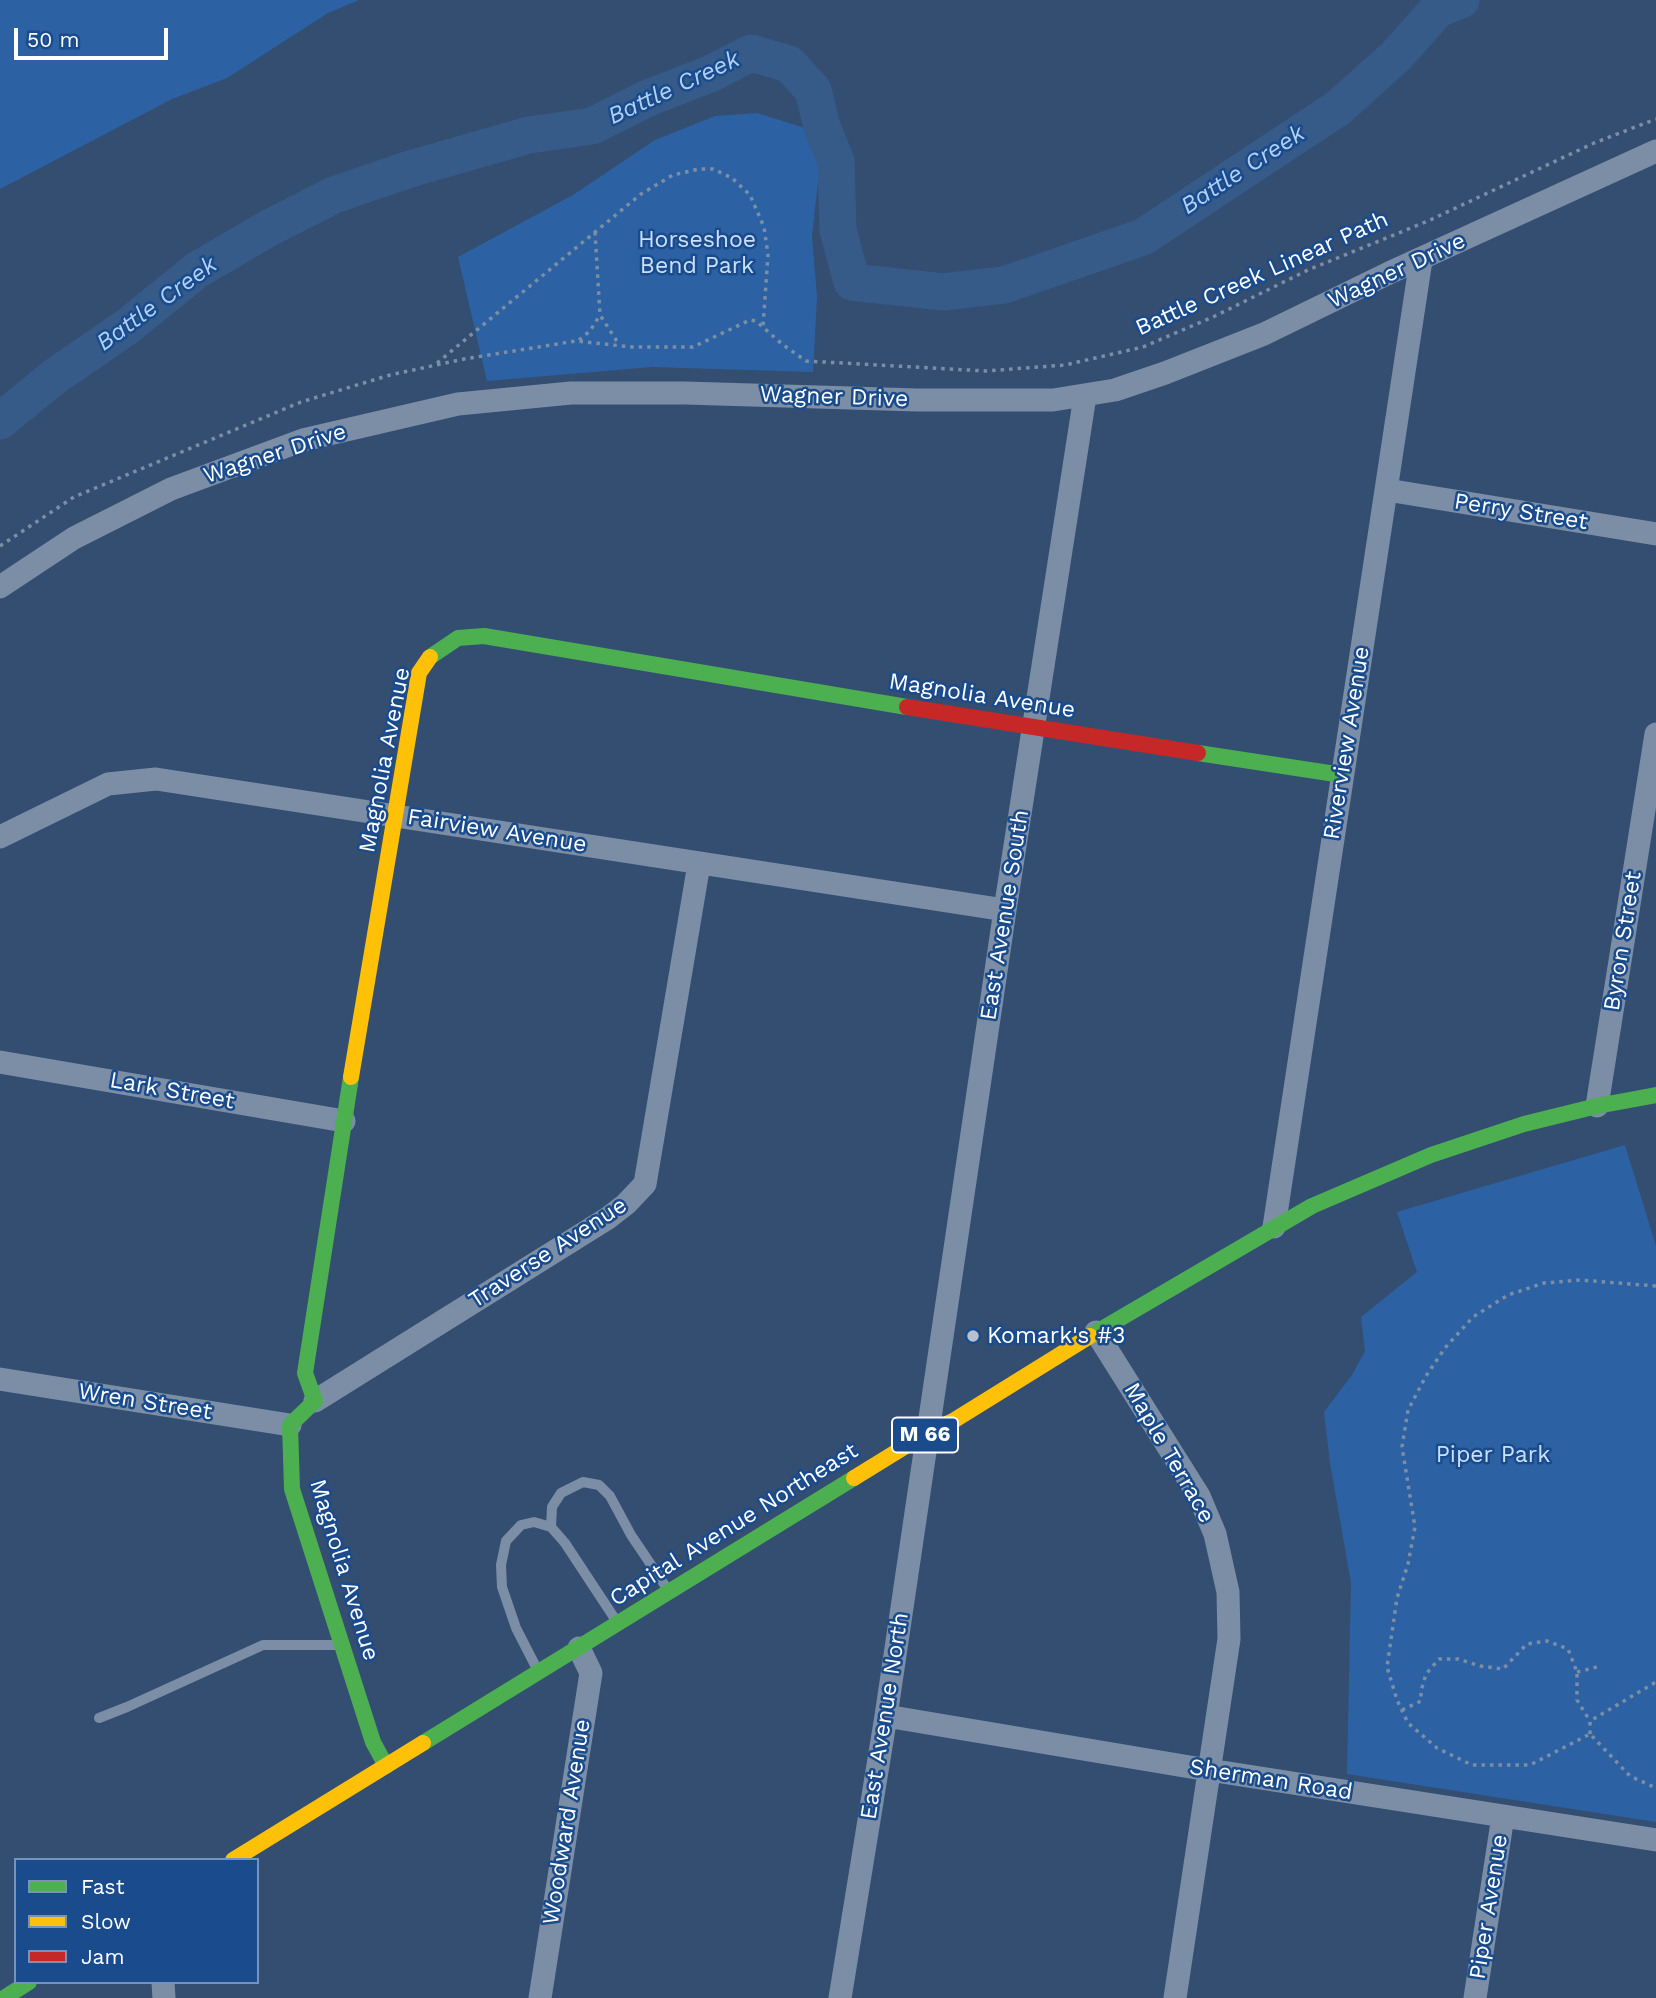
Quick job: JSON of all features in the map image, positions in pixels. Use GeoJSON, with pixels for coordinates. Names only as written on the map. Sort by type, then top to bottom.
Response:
{"type":"FeatureCollection","features":[{"type":"Feature","properties":{"kind":"street","name":"Wagner Drive"},"geometry":{"type":"LineString","coordinates":[[0,587],[74,538],[171,489],[303,440],[458,404],[584,393],[1053,400],[1115,390],[1264,334],[1656,151]]}},
{"type":"Feature","properties":{"kind":"street","name":"Riverview Avenue"},"geometry":{"type":"LineString","coordinates":[[1274,1227],[1421,260]]}},
{"type":"Feature","properties":{"kind":"street","name":"East Avenue South"},"geometry":{"type":"LineString","coordinates":[[927,1433],[1085,396]]}},
{"type":"Feature","properties":{"kind":"street","name":"Perry Street"},"geometry":{"type":"LineString","coordinates":[[1387,490],[1656,534]]}},
{"type":"Feature","properties":{"kind":"street","name":"Magnolia Avenue"},"geometry":{"type":"LineString","coordinates":[[316,1401],[305,1373],[419,673],[428,658],[458,638],[484,636],[1035,729],[1342,775]]}},
{"type":"Feature","properties":{"kind":"street","name":"Byron Street"},"geometry":{"type":"LineString","coordinates":[[1597,1106],[1656,734]]}},
{"type":"Feature","properties":{"kind":"street","name":"Fairview Avenue"},"geometry":{"type":"LineString","coordinates":[[0,837],[108,784],[156,779],[1005,910]]}},
{"type":"Feature","properties":{"kind":"street","name":"Traverse Avenue"},"geometry":{"type":"LineString","coordinates":[[316,1401],[608,1218],[626,1205],[645,1184],[699,864]]}},
{"type":"Feature","properties":{"kind":"street","name":"Lark Street"},"geometry":{"type":"LineString","coordinates":[[0,1062],[344,1121]]}},
{"type":"Feature","properties":{"kind":"street","name":"Capital Avenue Northeast"},"geometry":{"type":"LineString","coordinates":[[236,1858],[927,1433],[953,1421],[1096,1332],[1312,1206],[1431,1155],[1524,1125],[1597,1106],[1656,1095]]}},
{"type":"Feature","properties":{"kind":"street","name":"Maple Terrace"},"geometry":{"type":"LineString","coordinates":[[1096,1332],[1199,1496],[1215,1534],[1228,1592],[1229,1639],[1175,1998]]}},
{"type":"Feature","properties":{"kind":"street","name":"Wren Street"},"geometry":{"type":"LineString","coordinates":[[0,1379],[290,1425]]}},
{"type":"Feature","properties":{"kind":"street"},"geometry":{"type":"LineString","coordinates":[[290,1425],[316,1401]]}},
{"type":"Feature","properties":{"kind":"street","name":"Magnolia Avenue"},"geometry":{"type":"LineString","coordinates":[[290,1425],[292,1489],[373,1742],[386,1766]]}},
{"type":"Feature","properties":{"kind":"street","name":"East Avenue North"},"geometry":{"type":"LineString","coordinates":[[840,1998],[886,1716],[927,1433]]}},
{"type":"Feature","properties":{"kind":"street","name":"Woodward Avenue"},"geometry":{"type":"LineString","coordinates":[[540,1998],[591,1673],[579,1648]]}},
{"type":"Feature","properties":{"kind":"street","name":"Sherman Road"},"geometry":{"type":"LineString","coordinates":[[886,1716],[1656,1840]]}},
{"type":"Feature","properties":{"kind":"street","name":"Piper Avenue"},"geometry":{"type":"LineString","coordinates":[[1475,1998],[1503,1816]]}},
{"type":"Feature","properties":{"kind":"street"},"geometry":{"type":"LineString","coordinates":[[4,1998],[26,1984]]}},
{"type":"Feature","properties":{"kind":"lane"},"geometry":{"type":"LineString","coordinates":[[551,1527],[552,1507],[561,1493],[583,1482],[599,1485],[610,1496],[631,1535],[670,1592]]}},
{"type":"Feature","properties":{"kind":"lane"},"geometry":{"type":"LineString","coordinates":[[539,1672],[516,1628],[502,1587],[501,1565],[506,1541],[521,1525],[534,1521],[551,1527],[565,1543],[618,1624]]}},
{"type":"Feature","properties":{"kind":"lane"},"geometry":{"type":"LineString","coordinates":[[99,1718],[263,1645],[342,1645]]}},
{"type":"Feature","properties":{"kind":"path","name":"Battle Creek Linear Path"},"geometry":{"type":"LineString","coordinates":[[782,344],[806,361],[986,371],[1065,365],[1143,347],[1215,316],[1308,270],[1428,221],[1656,118]]}},
{"type":"Feature","properties":{"kind":"path"},"geometry":{"type":"LineString","coordinates":[[434,365],[641,194],[673,175],[699,169],[713,169],[732,178],[750,195],[764,227],[768,255],[763,326]]}},
{"type":"Feature","properties":{"kind":"path"},"geometry":{"type":"LineString","coordinates":[[595,232],[600,315],[618,345]]}},
{"type":"Feature","properties":{"kind":"path"},"geometry":{"type":"LineString","coordinates":[[578,341],[590,331],[600,315]]}},
{"type":"Feature","properties":{"kind":"path"},"geometry":{"type":"LineString","coordinates":[[1590,1734],[1530,1765],[1472,1765],[1437,1748],[1408,1723],[1387,1667],[1397,1598],[1408,1564],[1415,1527],[1402,1447],[1408,1410],[1426,1376],[1445,1348],[1473,1317],[1508,1295],[1544,1283],[1580,1280],[1656,1286]]}},
{"type":"Feature","properties":{"kind":"path"},"geometry":{"type":"LineString","coordinates":[[1402,1711],[1421,1701],[1426,1674],[1439,1659],[1458,1659],[1503,1669],[1527,1644],[1547,1641],[1568,1649],[1577,1672],[1577,1700],[1590,1721],[1590,1734],[1630,1776],[1656,1788]]}},
{"type":"Feature","properties":{"kind":"path"},"geometry":{"type":"LineString","coordinates":[[1577,1672],[1597,1667]]}},
{"type":"Feature","properties":{"kind":"path"},"geometry":{"type":"LineString","coordinates":[[1590,1721],[1656,1682]]}},
{"type":"Feature","properties":{"kind":"green space"},"geometry":{"type":"Polygon","coordinates":[[[0,0],[359,0],[328,13],[227,78],[172,99],[0,189],[0,0]]]}},
{"type":"Feature","properties":{"kind":"green space","name":"Horseshoe Bend Park"},"geometry":{"type":"Polygon","coordinates":[[[757,113],[805,128],[822,146],[812,236],[817,297],[813,372],[652,367],[487,381],[458,257],[573,195],[655,140],[715,116],[757,113]]]}},
{"type":"Feature","properties":{"kind":"green space","name":"Piper Park"},"geometry":{"type":"Polygon","coordinates":[[[1625,1145],[1656,1246],[1656,1822],[1347,1774],[1351,1583],[1324,1412],[1352,1375],[1365,1351],[1361,1317],[1417,1272],[1397,1212],[1625,1145]]]}},
{"type":"Feature","properties":{"kind":"waterway","name":"Battle Creek"},"geometry":{"type":"LineString","coordinates":[[0,421],[54,377],[128,326],[197,270],[269,228],[334,195],[410,169],[529,135],[592,126],[751,53],[789,64],[813,90],[822,127],[836,161],[838,230],[852,282],[943,292],[1004,285],[1143,237],[1338,108],[1396,56],[1438,9],[1461,0]]}},
{"type":"Feature","properties":{"kind":"traffic: fast"},"geometry":{"type":"LineString","coordinates":[[430,657],[458,638],[484,636],[907,707]]}},
{"type":"Feature","properties":{"kind":"traffic: fast"},"geometry":{"type":"LineString","coordinates":[[1198,753],[1342,775]]}},
{"type":"Feature","properties":{"kind":"traffic: fast"},"geometry":{"type":"LineString","coordinates":[[351,1077],[305,1373],[315,1401],[290,1425],[292,1489],[373,1742],[386,1766]]}},
{"type":"Feature","properties":{"kind":"traffic: fast"},"geometry":{"type":"LineString","coordinates":[[1090,1336],[1312,1206],[1431,1155],[1524,1124],[1656,1095]]}},
{"type":"Feature","properties":{"kind":"traffic: fast"},"geometry":{"type":"LineString","coordinates":[[423,1743],[854,1478]]}},
{"type":"Feature","properties":{"kind":"traffic: fast"},"geometry":{"type":"LineString","coordinates":[[4,1998],[26,1984]]}},
{"type":"Feature","properties":{"kind":"traffic: slow"},"geometry":{"type":"LineString","coordinates":[[351,1077],[419,673],[430,657]]}},
{"type":"Feature","properties":{"kind":"traffic: slow"},"geometry":{"type":"LineString","coordinates":[[854,1478],[927,1433],[953,1421],[1090,1336]]}},
{"type":"Feature","properties":{"kind":"traffic: slow"},"geometry":{"type":"LineString","coordinates":[[236,1858],[423,1743]]}},
{"type":"Feature","properties":{"kind":"traffic: jam"},"geometry":{"type":"LineString","coordinates":[[907,707],[1198,753]]}},
{"type":"Feature","properties":{"kind":"place","name":"Komark's #3"},"geometry":{"type":"Point","coordinates":[973,1336]}}]}
